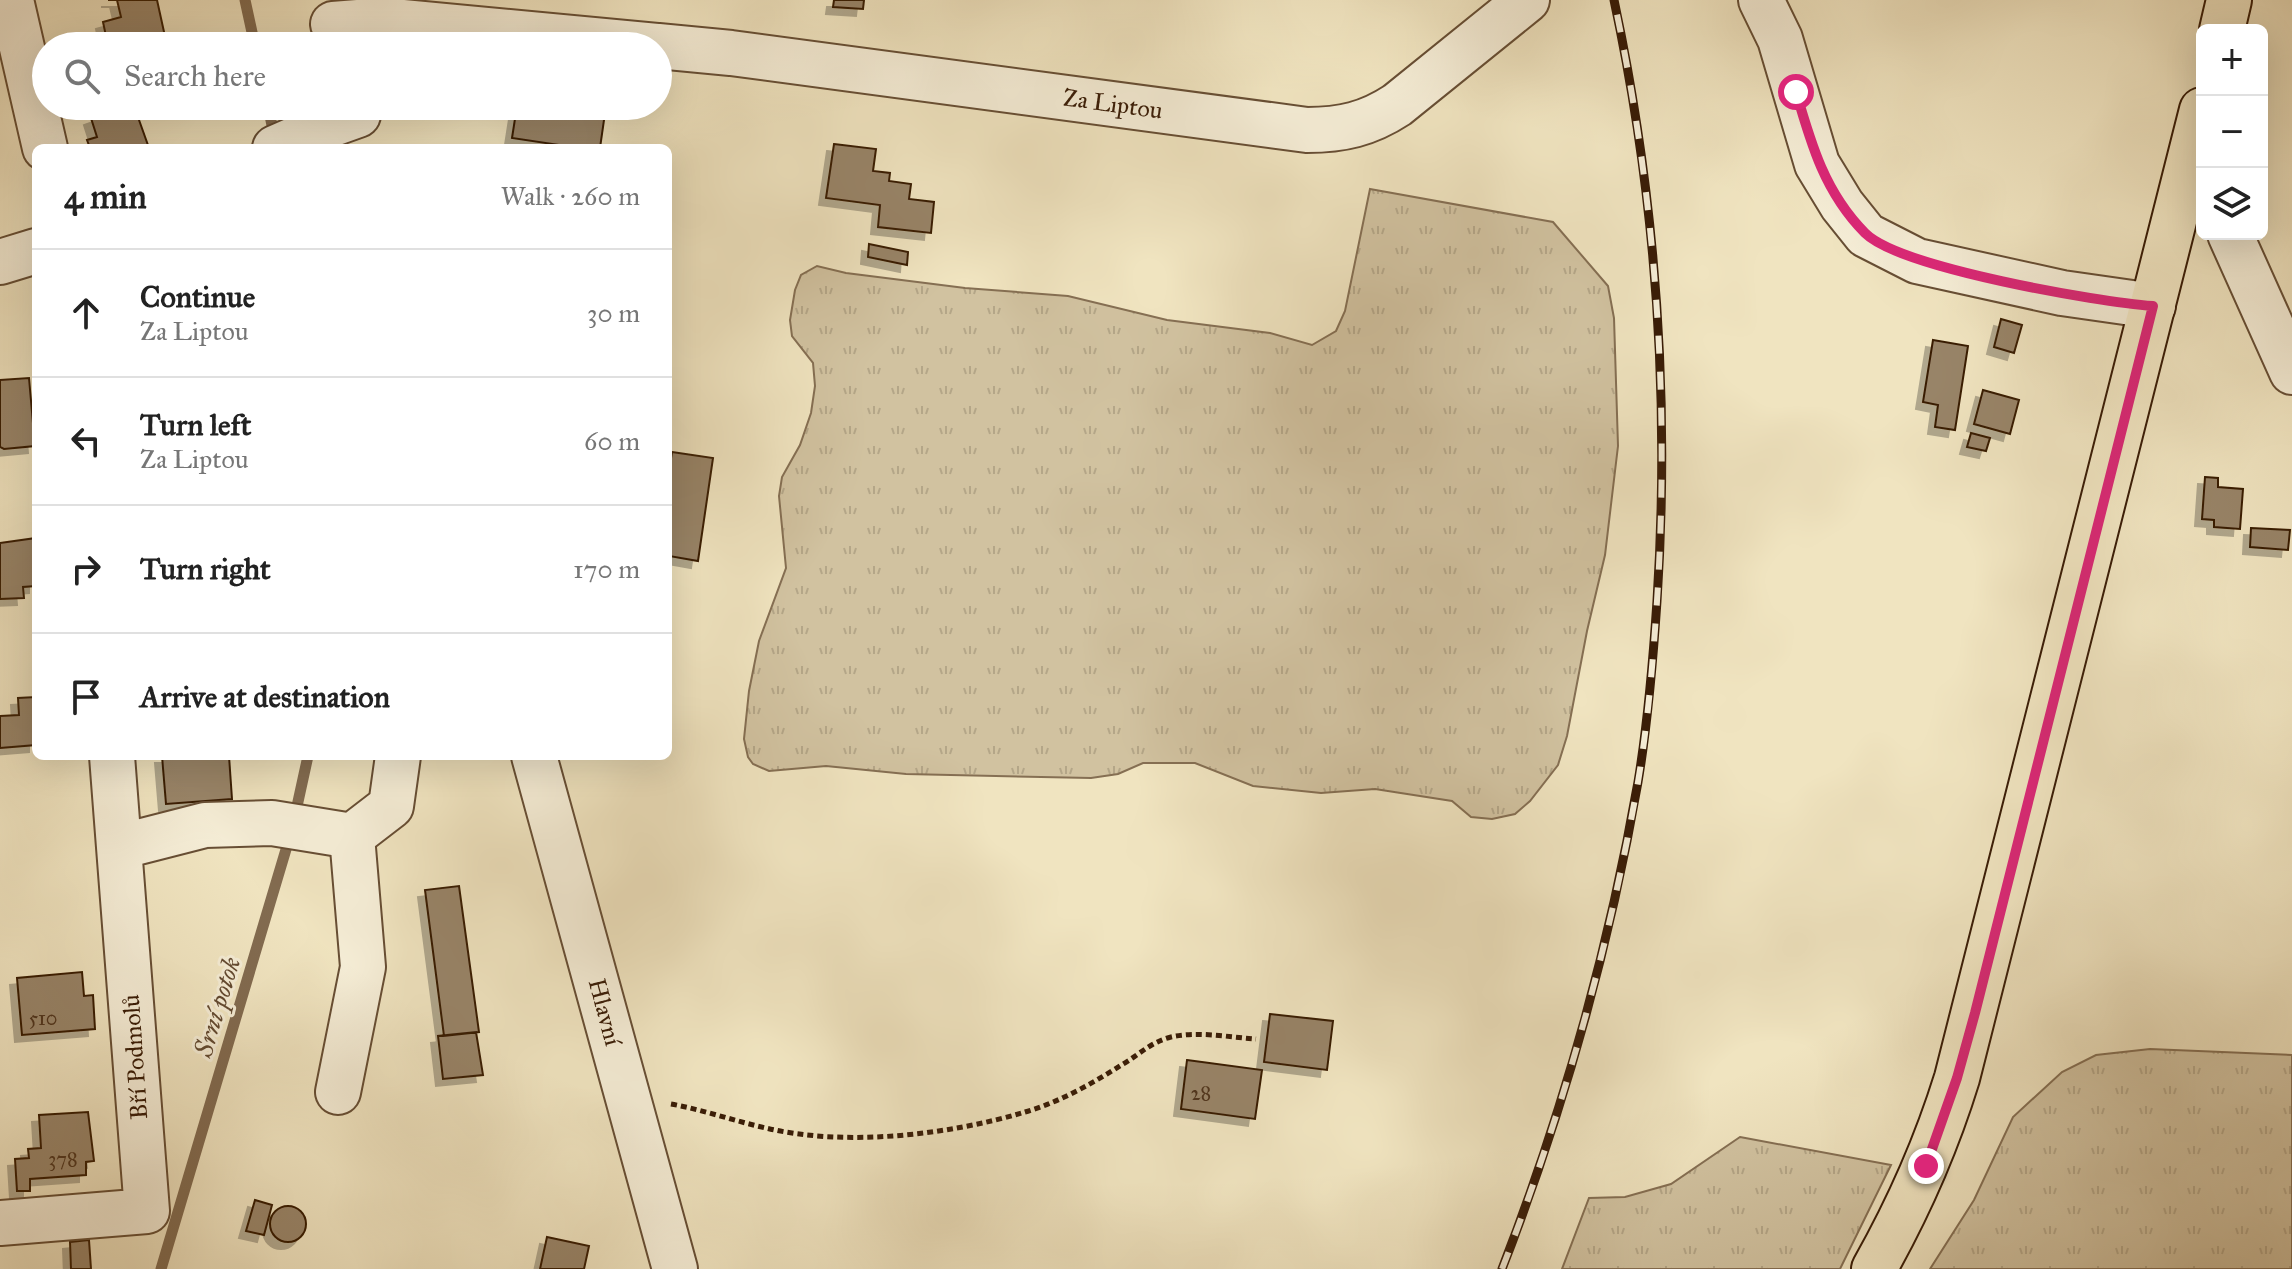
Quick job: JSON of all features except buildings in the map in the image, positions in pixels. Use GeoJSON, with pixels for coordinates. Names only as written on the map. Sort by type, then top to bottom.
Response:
{"type":"FeatureCollection","features":[{"type":"Feature","properties":{"kind":"main road"},"geometry":{"type":"LineString","coordinates":[[2223,24],[2229,0]]}},
{"type":"Feature","properties":{"kind":"main road"},"geometry":{"type":"LineString","coordinates":[[1874,1269],[1918,1186],[1942,1127],[1957,1078],[2153,306],[2192,199],[2196,163]]}},
{"type":"Feature","properties":{"kind":"street"},"geometry":{"type":"LineString","coordinates":[[11,0],[32,91]]}},
{"type":"Feature","properties":{"kind":"street","name":"Za Liptou"},"geometry":{"type":"LineString","coordinates":[[672,48],[1307,130],[1338,130],[1378,117],[1397,105],[1527,0]]}},
{"type":"Feature","properties":{"kind":"street"},"geometry":{"type":"LineString","coordinates":[[1761,0],[1780,39],[1817,164],[1842,205],[1866,235],[1917,261],[2062,293],[2153,306]]}},
{"type":"Feature","properties":{"kind":"street","name":"Za Liptou"},"geometry":{"type":"LineString","coordinates":[[333,23],[382,20],[509,32]]}},
{"type":"Feature","properties":{"kind":"street"},"geometry":{"type":"LineString","coordinates":[[39,120],[44,144]]}},
{"type":"Feature","properties":{"kind":"street"},"geometry":{"type":"LineString","coordinates":[[286,144],[360,123]]}},
{"type":"Feature","properties":{"kind":"street"},"geometry":{"type":"LineString","coordinates":[[2233,240],[2292,372]]}},
{"type":"Feature","properties":{"kind":"street"},"geometry":{"type":"LineString","coordinates":[[0,262],[32,252]]}},
{"type":"Feature","properties":{"kind":"street","name":"Bří Podmolů"},"geometry":{"type":"LineString","coordinates":[[0,1223],[147,1211],[112,760]]}},
{"type":"Feature","properties":{"kind":"street"},"geometry":{"type":"LineString","coordinates":[[119,847],[205,825],[272,823],[334,833],[391,806],[397,760]]}},
{"type":"Feature","properties":{"kind":"street","name":"Hlavní"},"geometry":{"type":"LineString","coordinates":[[535,760],[675,1269]]}},
{"type":"Feature","properties":{"kind":"street"},"geometry":{"type":"LineString","coordinates":[[334,833],[363,967],[338,1092]]}},
{"type":"Feature","properties":{"kind":"path"},"geometry":{"type":"LineString","coordinates":[[631,1104],[657,1102],[701,1109],[768,1129],[836,1137],[895,1135],[965,1127],[1027,1112],[1072,1093],[1152,1043],[1173,1037],[1192,1035],[1256,1039]]}},
{"type":"Feature","properties":{"kind":"green space"},"geometry":{"type":"Polygon","coordinates":[[[1370,189],[1553,222],[1608,286],[1614,318],[1618,446],[1605,555],[1567,736],[1558,765],[1530,801],[1515,814],[1492,819],[1471,817],[1452,801],[1375,789],[1321,793],[1253,786],[1195,763],[1143,763],[1118,774],[1091,778],[906,774],[826,766],[769,771],[753,764],[744,739],[749,691],[759,641],[786,568],[779,496],[782,477],[800,445],[811,413],[815,386],[813,363],[792,336],[790,320],[801,275],[817,266],[846,273],[965,288],[1068,296],[1167,320],[1270,333],[1312,345],[1336,331],[1345,311],[1370,189]]]}},
{"type":"Feature","properties":{"kind":"green space"},"geometry":{"type":"Polygon","coordinates":[[[2150,1049],[2292,1055],[2292,1269],[1930,1269],[1974,1200],[2013,1117],[2062,1072],[2096,1055],[2150,1049]]]}},
{"type":"Feature","properties":{"kind":"green space"},"geometry":{"type":"Polygon","coordinates":[[[1740,1137],[1891,1165],[1840,1269],[1562,1269],[1589,1198],[1625,1197],[1671,1184],[1740,1137]]]}},
{"type":"Feature","properties":{"kind":"waterway","name":"Srní potok"},"geometry":{"type":"LineString","coordinates":[[245,0],[252,32]]}},
{"type":"Feature","properties":{"kind":"waterway","name":"Srní potok"},"geometry":{"type":"LineString","coordinates":[[271,120],[275,140]]}},
{"type":"Feature","properties":{"kind":"waterway","name":"Srní potok"},"geometry":{"type":"LineString","coordinates":[[294,820],[307,760]]}},
{"type":"Feature","properties":{"kind":"waterway","name":"Srní potok"},"geometry":{"type":"LineString","coordinates":[[161,1269],[290,836]]}},
{"type":"Feature","properties":{"kind":"railway"},"geometry":{"type":"LineString","coordinates":[[1502,1269],[1545,1150],[1598,968],[1638,782],[1652,669],[1661,526],[1662,450],[1656,299],[1640,149],[1614,0]]}},
{"type":"Feature","properties":{"kind":"route"},"geometry":{"type":"LineString","coordinates":[[1796,92],[1817,164],[1842,205],[1866,235],[1917,261],[2062,293],[2153,306],[1975,1013],[1942,1127],[1926,1166]]}}]}
